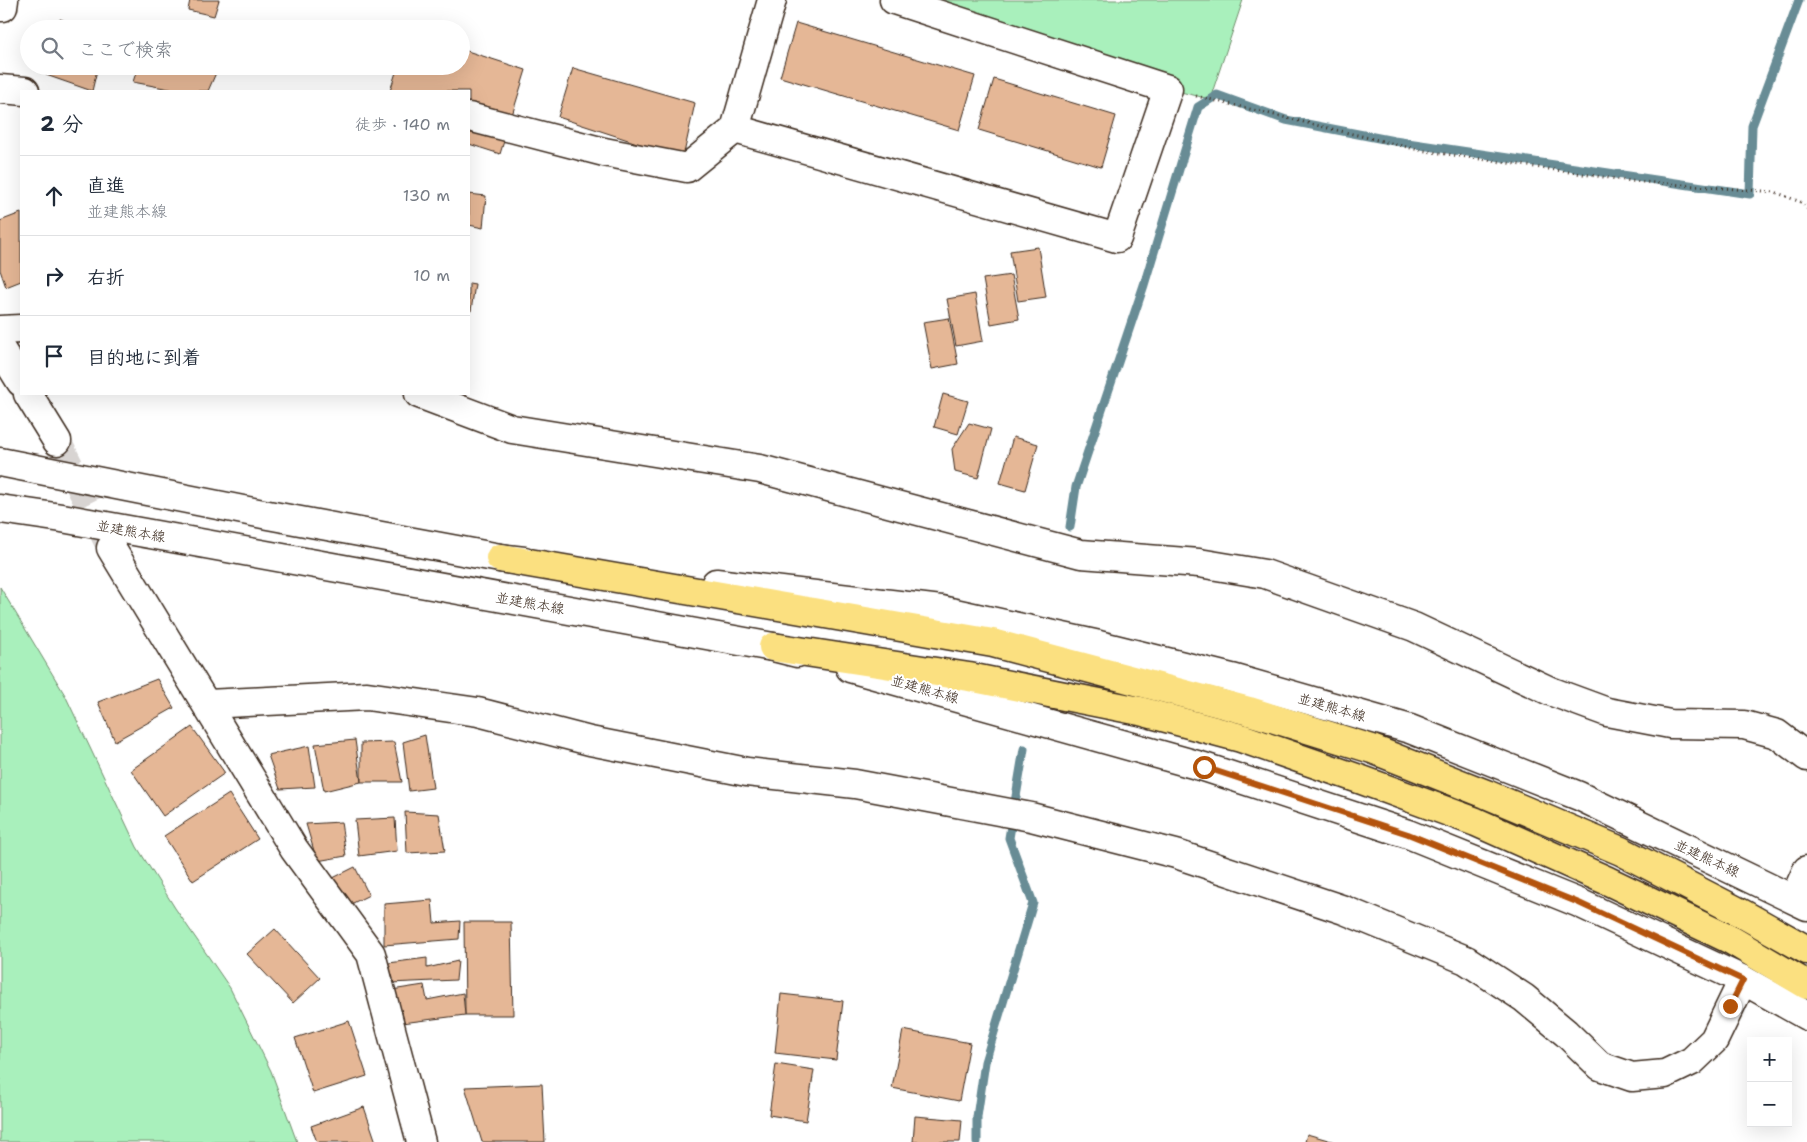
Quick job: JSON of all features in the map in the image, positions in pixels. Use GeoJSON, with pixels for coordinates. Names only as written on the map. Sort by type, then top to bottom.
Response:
{"type":"FeatureCollection","features":[{"type":"Feature","properties":{"kind":"highway"},"geometry":{"type":"LineString","coordinates":[[500,558],[993,643],[1248,711],[1372,750],[1486,794],[1622,851],[1743,914],[1807,950]]}},
{"type":"Feature","properties":{"kind":"highway"},"geometry":{"type":"LineString","coordinates":[[773,647],[969,677],[1140,711],[1241,738],[1476,822],[1608,881],[1731,940],[1807,985]]}},
{"type":"Feature","properties":{"kind":"street"},"geometry":{"type":"LineString","coordinates":[[0,7],[3,7],[4,0]]}},
{"type":"Feature","properties":{"kind":"street"},"geometry":{"type":"LineString","coordinates":[[470,117],[604,152],[687,168],[735,129],[772,0]]}},
{"type":"Feature","properties":{"kind":"street"},"geometry":{"type":"LineString","coordinates":[[735,129],[1117,238],[1168,89],[894,0]]}},
{"type":"Feature","properties":{"kind":"street"},"geometry":{"type":"LineString","coordinates":[[0,89],[20,91]]}},
{"type":"Feature","properties":{"kind":"street"},"geometry":{"type":"LineString","coordinates":[[0,330],[20,329]]}},
{"type":"Feature","properties":{"kind":"street"},"geometry":{"type":"LineString","coordinates":[[0,348],[20,380]]}},
{"type":"Feature","properties":{"kind":"street"},"geometry":{"type":"LineString","coordinates":[[29,395],[57,441]]}},
{"type":"Feature","properties":{"kind":"street"},"geometry":{"type":"LineString","coordinates":[[422,395],[512,429],[760,469],[1081,554],[1198,563],[1265,574],[1414,627],[1550,691],[1607,712],[1670,724],[1744,725],[1777,734],[1807,757]]}},
{"type":"Feature","properties":{"kind":"street","name":"並建熊本線"},"geometry":{"type":"LineString","coordinates":[[0,462],[268,516],[500,558],[941,610],[1099,644],[1232,678],[1410,729],[1578,796],[1800,903]]}},
{"type":"Feature","properties":{"kind":"street","name":"並建熊本線"},"geometry":{"type":"LineString","coordinates":[[0,509],[62,518],[773,647],[1204,767],[1408,834],[1579,903],[1743,980],[1807,1016]]}},
{"type":"Feature","properties":{"kind":"street"},"geometry":{"type":"LineString","coordinates":[[111,548],[294,849],[371,954],[422,1142]]}},
{"type":"Feature","properties":{"kind":"street"},"geometry":{"type":"LineString","coordinates":[[207,704],[367,696],[478,712],[590,741],[747,772],[855,784],[1031,817],[1176,854],[1344,910],[1466,960],[1524,998],[1566,1033],[1600,1066],[1632,1077],[1665,1074],[1692,1061],[1714,1040],[1743,980]]}},
{"type":"Feature","properties":{"kind":"street"},"geometry":{"type":"LineString","coordinates":[[1800,903],[1807,870]]}},
{"type":"Feature","properties":{"kind":"path"},"geometry":{"type":"LineString","coordinates":[[1168,89],[1418,150],[1630,181],[1775,192],[1804,203],[1807,209]]}},
{"type":"Feature","properties":{"kind":"green space"},"geometry":{"type":"Polygon","coordinates":[[[894,0],[1243,0],[1210,99],[1168,89],[894,0]]]}},
{"type":"Feature","properties":{"kind":"green space"},"geometry":{"type":"Polygon","coordinates":[[[0,587],[65,695],[137,847],[175,908],[230,988],[271,1071],[297,1142],[0,1142],[0,587]]]}},
{"type":"Feature","properties":{"kind":"building"},"geometry":{"type":"Polygon","coordinates":[[[190,0],[219,0],[214,16],[188,10],[190,0]]]}},
{"type":"Feature","properties":{"kind":"building"},"geometry":{"type":"Polygon","coordinates":[[[796,23],[975,76],[959,130],[780,77],[796,23]]]}},
{"type":"Feature","properties":{"kind":"building"},"geometry":{"type":"Polygon","coordinates":[[[470,52],[526,70],[500,154],[470,144],[470,90],[390,90],[395,75],[470,75],[470,52]]]}},
{"type":"Feature","properties":{"kind":"building"},"geometry":{"type":"Polygon","coordinates":[[[573,68],[695,103],[683,158],[558,117],[573,68]]]}},
{"type":"Feature","properties":{"kind":"building"},"geometry":{"type":"Polygon","coordinates":[[[46,75],[96,75],[92,90],[46,75]]]}},
{"type":"Feature","properties":{"kind":"building"},"geometry":{"type":"Polygon","coordinates":[[[135,75],[215,75],[208,90],[175,90],[133,82],[135,75]]]}},
{"type":"Feature","properties":{"kind":"building"},"geometry":{"type":"Polygon","coordinates":[[[994,79],[1116,116],[1101,167],[979,130],[994,79]]]}},
{"type":"Feature","properties":{"kind":"building"},"geometry":{"type":"Polygon","coordinates":[[[470,194],[486,196],[483,228],[470,225],[470,194]]]}},
{"type":"Feature","properties":{"kind":"building"},"geometry":{"type":"Polygon","coordinates":[[[20,213],[20,281],[6,287],[0,270],[0,221],[20,213]]]}},
{"type":"Feature","properties":{"kind":"building"},"geometry":{"type":"Polygon","coordinates":[[[1038,247],[1046,297],[1018,301],[1010,251],[1038,247]]]}},
{"type":"Feature","properties":{"kind":"building"},"geometry":{"type":"Polygon","coordinates":[[[1011,275],[1019,319],[991,324],[983,279],[1011,275]]]}},
{"type":"Feature","properties":{"kind":"building"},"geometry":{"type":"Polygon","coordinates":[[[470,283],[475,284],[470,311],[470,283]]]}},
{"type":"Feature","properties":{"kind":"building"},"geometry":{"type":"Polygon","coordinates":[[[975,294],[983,341],[956,346],[947,299],[975,294]]]}},
{"type":"Feature","properties":{"kind":"building"},"geometry":{"type":"Polygon","coordinates":[[[949,318],[958,364],[932,369],[923,322],[949,318]]]}},
{"type":"Feature","properties":{"kind":"building"},"geometry":{"type":"Polygon","coordinates":[[[943,394],[968,401],[958,434],[934,427],[943,394]]]}},
{"type":"Feature","properties":{"kind":"building"},"geometry":{"type":"Polygon","coordinates":[[[969,423],[991,429],[978,478],[955,472],[952,449],[969,423]]]}},
{"type":"Feature","properties":{"kind":"building"},"geometry":{"type":"Polygon","coordinates":[[[1013,437],[1038,444],[1025,490],[1000,483],[1013,437]]]}},
{"type":"Feature","properties":{"kind":"building"},"geometry":{"type":"Polygon","coordinates":[[[157,679],[174,708],[115,741],[98,702],[157,679]]]}},
{"type":"Feature","properties":{"kind":"building"},"geometry":{"type":"Polygon","coordinates":[[[192,727],[225,773],[163,816],[131,770],[192,727]]]}},
{"type":"Feature","properties":{"kind":"building"},"geometry":{"type":"Polygon","coordinates":[[[425,735],[433,788],[409,791],[403,742],[425,735]]]}},
{"type":"Feature","properties":{"kind":"building"},"geometry":{"type":"Polygon","coordinates":[[[355,740],[361,782],[324,791],[315,744],[355,740]]]}},
{"type":"Feature","properties":{"kind":"building"},"geometry":{"type":"Polygon","coordinates":[[[394,742],[402,782],[361,782],[361,743],[394,742]]]}},
{"type":"Feature","properties":{"kind":"building"},"geometry":{"type":"Polygon","coordinates":[[[309,746],[315,787],[280,789],[268,755],[309,746]]]}},
{"type":"Feature","properties":{"kind":"building"},"geometry":{"type":"Polygon","coordinates":[[[229,794],[258,839],[193,881],[164,836],[229,794]]]}},
{"type":"Feature","properties":{"kind":"building"},"geometry":{"type":"Polygon","coordinates":[[[405,812],[439,814],[445,851],[407,853],[405,812]]]}},
{"type":"Feature","properties":{"kind":"building"},"geometry":{"type":"Polygon","coordinates":[[[395,818],[397,851],[359,856],[355,820],[395,818]]]}},
{"type":"Feature","properties":{"kind":"building"},"geometry":{"type":"Polygon","coordinates":[[[341,822],[346,856],[317,861],[306,824],[341,822]]]}},
{"type":"Feature","properties":{"kind":"building"},"geometry":{"type":"Polygon","coordinates":[[[355,867],[369,895],[347,906],[331,879],[355,867]]]}},
{"type":"Feature","properties":{"kind":"building"},"geometry":{"type":"Polygon","coordinates":[[[432,900],[434,923],[460,921],[459,939],[384,945],[384,904],[432,900]]]}},
{"type":"Feature","properties":{"kind":"building"},"geometry":{"type":"Polygon","coordinates":[[[464,922],[511,922],[513,1015],[465,1015],[464,922]]]}},
{"type":"Feature","properties":{"kind":"building"},"geometry":{"type":"Polygon","coordinates":[[[275,929],[320,978],[293,1003],[247,954],[275,929]]]}},
{"type":"Feature","properties":{"kind":"building"},"geometry":{"type":"Polygon","coordinates":[[[427,958],[427,968],[458,961],[456,980],[390,983],[381,964],[427,958]]]}},
{"type":"Feature","properties":{"kind":"building"},"geometry":{"type":"Polygon","coordinates":[[[424,985],[427,1000],[463,993],[465,1015],[402,1023],[385,991],[424,985]]]}},
{"type":"Feature","properties":{"kind":"building"},"geometry":{"type":"Polygon","coordinates":[[[781,994],[843,1001],[836,1060],[775,1053],[781,994]]]}},
{"type":"Feature","properties":{"kind":"building"},"geometry":{"type":"Polygon","coordinates":[[[349,1021],[367,1076],[313,1093],[295,1038],[349,1021]]]}},
{"type":"Feature","properties":{"kind":"building"},"geometry":{"type":"Polygon","coordinates":[[[903,1030],[970,1043],[959,1101],[892,1088],[903,1030]]]}},
{"type":"Feature","properties":{"kind":"building"},"geometry":{"type":"Polygon","coordinates":[[[776,1064],[814,1070],[806,1121],[769,1115],[776,1064]]]}},
{"type":"Feature","properties":{"kind":"building"},"geometry":{"type":"Polygon","coordinates":[[[542,1084],[545,1142],[482,1142],[465,1087],[542,1084]]]}},
{"type":"Feature","properties":{"kind":"building"},"geometry":{"type":"Polygon","coordinates":[[[364,1107],[376,1142],[317,1142],[311,1126],[364,1107]]]}},
{"type":"Feature","properties":{"kind":"building"},"geometry":{"type":"Polygon","coordinates":[[[915,1116],[962,1120],[960,1142],[913,1142],[915,1116]]]}},
{"type":"Feature","properties":{"kind":"building"},"geometry":{"type":"Polygon","coordinates":[[[1307,1134],[1335,1142],[1305,1142],[1307,1134]]]}},
{"type":"Feature","properties":{"kind":"waterway"},"geometry":{"type":"LineString","coordinates":[[1070,527],[1076,487],[1144,285],[1198,107],[1217,95],[1286,120],[1394,141],[1750,194],[1752,126],[1799,0]]}},
{"type":"Feature","properties":{"kind":"waterway"},"geometry":{"type":"LineString","coordinates":[[977,1142],[977,1117],[985,1062],[1033,903],[1009,838],[1024,749]]}},
{"type":"Feature","properties":{"kind":"tunnel"},"geometry":{"type":"LineString","coordinates":[[57,441],[108,542]]}},
{"type":"Feature","properties":{"kind":"route"},"geometry":{"type":"LineString","coordinates":[[1204,767],[1408,834],[1579,903],[1743,980],[1730,1006]]}}]}
